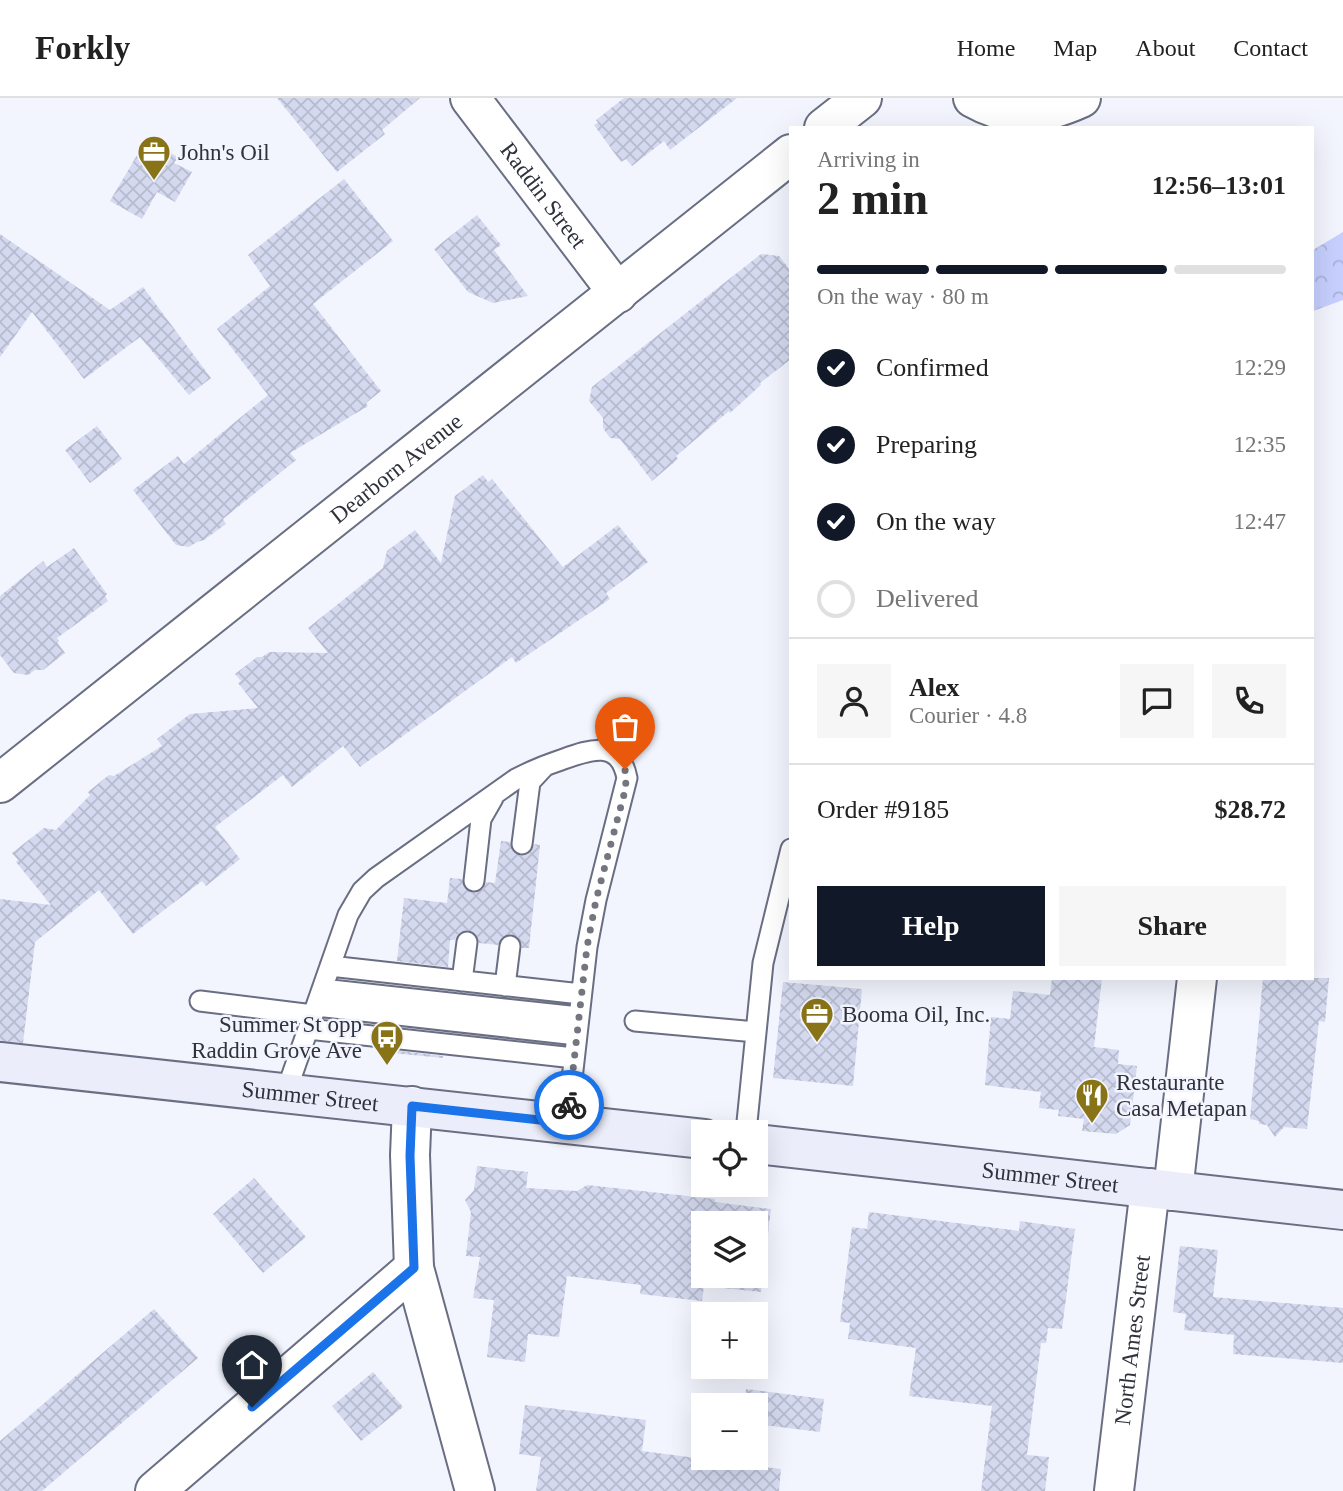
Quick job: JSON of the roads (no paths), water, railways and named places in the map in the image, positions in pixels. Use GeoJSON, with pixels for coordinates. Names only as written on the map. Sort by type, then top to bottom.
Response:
{"type":"FeatureCollection","features":[{"type":"Feature","properties":{"kind":"main road","name":"Summer Street"},"geometry":{"type":"LineString","coordinates":[[0,1062],[691,1137]]}},
{"type":"Feature","properties":{"kind":"main road","name":"Summer Street"},"geometry":{"type":"LineString","coordinates":[[768,1145],[1343,1210]]}},
{"type":"Feature","properties":{"kind":"street","name":"Raddin Street"},"geometry":{"type":"LineString","coordinates":[[470,98],[618,293]]}},
{"type":"Feature","properties":{"kind":"street"},"geometry":{"type":"LineString","coordinates":[[827,126],[862,98]]}},
{"type":"Feature","properties":{"kind":"street"},"geometry":{"type":"LineString","coordinates":[[972,98],[998,110],[1019,114],[1052,110],[1081,98]]}},
{"type":"Feature","properties":{"kind":"street","name":"Dearborn Avenue"},"geometry":{"type":"LineString","coordinates":[[0,783],[789,156]]}},
{"type":"Feature","properties":{"kind":"street","name":"North Ames Street"},"geometry":{"type":"LineString","coordinates":[[1114,1491],[1197,980]]}},
{"type":"Feature","properties":{"kind":"street"},"geometry":{"type":"LineString","coordinates":[[412,1106],[410,1156],[414,1268],[475,1491]]}},
{"type":"Feature","properties":{"kind":"street"},"geometry":{"type":"LineString","coordinates":[[155,1491],[414,1268]]}},
{"type":"Feature","properties":{"kind":"lane"},"geometry":{"type":"LineString","coordinates":[[286,1092],[348,915],[362,891],[376,878],[507,785],[546,765],[600,749],[617,757],[623,764],[627,778],[587,947],[567,1123]]}},
{"type":"Feature","properties":{"kind":"lane"},"geometry":{"type":"LineString","coordinates":[[522,844],[530,782],[546,765]]}},
{"type":"Feature","properties":{"kind":"lane"},"geometry":{"type":"LineString","coordinates":[[474,881],[481,819],[488,804],[507,785]]}},
{"type":"Feature","properties":{"kind":"lane"},"geometry":{"type":"LineString","coordinates":[[747,1120],[763,963],[789,857]]}},
{"type":"Feature","properties":{"kind":"lane"},"geometry":{"type":"LineString","coordinates":[[462,981],[467,942]]}},
{"type":"Feature","properties":{"kind":"lane"},"geometry":{"type":"LineString","coordinates":[[505,986],[509,946]]}},
{"type":"Feature","properties":{"kind":"lane"},"geometry":{"type":"LineString","coordinates":[[330,966],[581,994]]}},
{"type":"Feature","properties":{"kind":"lane"},"geometry":{"type":"LineString","coordinates":[[200,1001],[578,1026]]}},
{"type":"Feature","properties":{"kind":"lane"},"geometry":{"type":"LineString","coordinates":[[315,1009],[574,1058]]}},
{"type":"Feature","properties":{"kind":"lane"},"geometry":{"type":"LineString","coordinates":[[635,1021],[756,1032]]}},
{"type":"Feature","properties":{"kind":"place","name":"John's Oil"},"geometry":{"type":"Point","coordinates":[154,182]}},
{"type":"Feature","properties":{"kind":"place","name":"Booma Oil, Inc."},"geometry":{"type":"Point","coordinates":[817,1044]}},
{"type":"Feature","properties":{"kind":"place","name":"Summer St opp Raddin Grove Ave"},"geometry":{"type":"Point","coordinates":[387,1067]}},
{"type":"Feature","properties":{"kind":"place","name":"Restaurante Casa Metapan"},"geometry":{"type":"Point","coordinates":[1092,1125]}}]}
